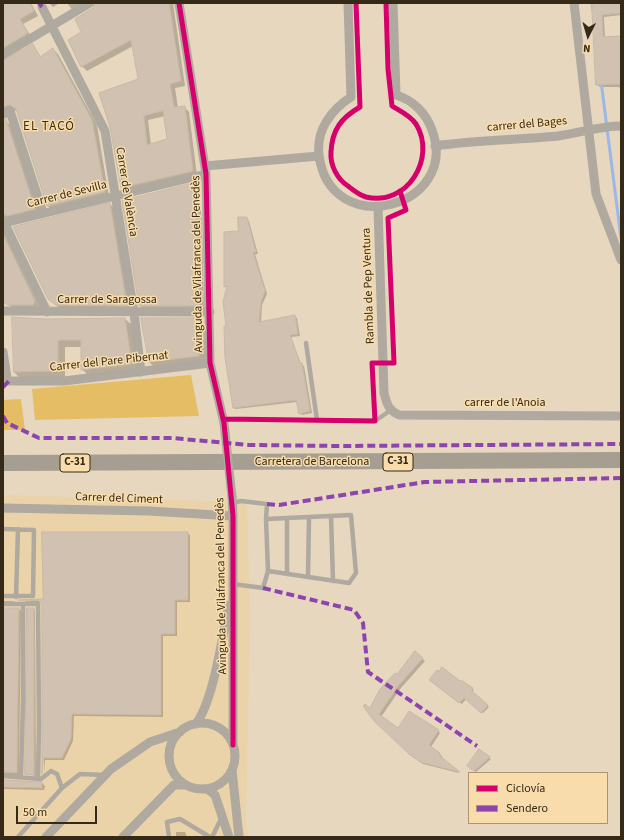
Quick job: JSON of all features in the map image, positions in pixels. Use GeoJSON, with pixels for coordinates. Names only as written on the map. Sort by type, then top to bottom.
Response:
{"type":"FeatureCollection","features":[{"type":"Feature","properties":{"kind":"highway","name":"Carretera de Barcelona"},"geometry":{"type":"LineString","coordinates":[[3,463],[621,460]]}},
{"type":"Feature","properties":{"kind":"street"},"geometry":{"type":"LineString","coordinates":[[3,55],[90,3]]}},
{"type":"Feature","properties":{"kind":"street","name":"Avinguda de Vilafranca del Penedès"},"geometry":{"type":"LineString","coordinates":[[179,3],[206,170],[210,363],[224,423],[232,500],[233,745]]}},
{"type":"Feature","properties":{"kind":"street"},"geometry":{"type":"LineString","coordinates":[[348,3],[351,97],[336,108],[328,117],[319,140],[319,156],[325,176],[336,191],[354,203],[378,208],[398,204],[420,188],[432,168],[435,146],[434,135],[424,115],[408,100],[396,95],[393,3]]}},
{"type":"Feature","properties":{"kind":"street"},"geometry":{"type":"LineString","coordinates":[[574,3],[596,194],[621,260]]}},
{"type":"Feature","properties":{"kind":"street","name":"Carrer de València"},"geometry":{"type":"LineString","coordinates":[[42,7],[105,131],[134,313],[141,372]]}},
{"type":"Feature","properties":{"kind":"street"},"geometry":{"type":"LineString","coordinates":[[7,112],[43,213]]}},
{"type":"Feature","properties":{"kind":"street","name":"carrer del Bages"},"geometry":{"type":"LineString","coordinates":[[435,146],[588,132],[608,126],[621,126]]}},
{"type":"Feature","properties":{"kind":"street"},"geometry":{"type":"LineString","coordinates":[[206,170],[319,156]]}},
{"type":"Feature","properties":{"kind":"street","name":"Carrer de Sevilla"},"geometry":{"type":"LineString","coordinates":[[4,221],[115,196],[206,170]]}},
{"type":"Feature","properties":{"kind":"street","name":"Rambla de Pep Ventura"},"geometry":{"type":"LineString","coordinates":[[378,208],[384,393],[388,406],[391,410]]}},
{"type":"Feature","properties":{"kind":"street"},"geometry":{"type":"LineString","coordinates":[[4,221],[47,312]]}},
{"type":"Feature","properties":{"kind":"street","name":"Carrer de Saragossa"},"geometry":{"type":"LineString","coordinates":[[3,311],[134,313],[210,312]]}},
{"type":"Feature","properties":{"kind":"street","name":"Carrer del Pare Pibernat"},"geometry":{"type":"LineString","coordinates":[[3,352],[7,378],[9,381],[64,381],[210,363]]}},
{"type":"Feature","properties":{"kind":"street","name":"carrer de l'Anoia"},"geometry":{"type":"LineString","coordinates":[[391,410],[399,415],[621,416]]}},
{"type":"Feature","properties":{"kind":"street","name":"Carrer del Ciment"},"geometry":{"type":"LineString","coordinates":[[3,508],[233,516]]}},
{"type":"Feature","properties":{"kind":"street","name":"Avinguda de Vilafranca del Penedès"},"geometry":{"type":"LineString","coordinates":[[196,724],[203,714],[212,684],[233,587]]}},
{"type":"Feature","properties":{"kind":"street"},"geometry":{"type":"LineString","coordinates":[[46,837],[105,775],[150,742],[180,732],[196,724],[206,724],[224,731],[233,745],[235,759],[232,770],[224,781],[207,789]]}},
{"type":"Feature","properties":{"kind":"street"},"geometry":{"type":"LineString","coordinates":[[180,732],[173,742],[170,753],[170,761],[175,774],[186,785]]}},
{"type":"Feature","properties":{"kind":"street"},"geometry":{"type":"LineString","coordinates":[[232,770],[239,837]]}},
{"type":"Feature","properties":{"kind":"street"},"geometry":{"type":"LineString","coordinates":[[123,837],[174,785],[186,785],[207,789],[215,795],[228,837]]}},
{"type":"Feature","properties":{"kind":"lane","name":"Avinguda de Vilafranca del Penedès"},"geometry":{"type":"LineString","coordinates":[[183,3],[208,161],[206,170]]}},
{"type":"Feature","properties":{"kind":"lane"},"geometry":{"type":"LineString","coordinates":[[306,343],[317,420],[375,421],[391,410]]}},
{"type":"Feature","properties":{"kind":"lane"},"geometry":{"type":"LineString","coordinates":[[232,500],[267,504],[266,519],[268,571],[263,588],[233,587]]}},
{"type":"Feature","properties":{"kind":"lane"},"geometry":{"type":"LineString","coordinates":[[266,519],[351,515],[356,573],[349,583],[268,571]]}},
{"type":"Feature","properties":{"kind":"lane"},"geometry":{"type":"LineString","coordinates":[[331,516],[333,580]]}},
{"type":"Feature","properties":{"kind":"lane"},"geometry":{"type":"LineString","coordinates":[[308,577],[309,517]]}},
{"type":"Feature","properties":{"kind":"lane"},"geometry":{"type":"LineString","coordinates":[[287,518],[287,574]]}},
{"type":"Feature","properties":{"kind":"lane"},"geometry":{"type":"LineString","coordinates":[[3,529],[34,530],[34,596],[3,596]]}},
{"type":"Feature","properties":{"kind":"lane"},"geometry":{"type":"LineString","coordinates":[[16,597],[18,529]]}},
{"type":"Feature","properties":{"kind":"lane"},"geometry":{"type":"LineString","coordinates":[[3,604],[38,604],[40,725],[38,778]]}},
{"type":"Feature","properties":{"kind":"lane"},"geometry":{"type":"LineString","coordinates":[[21,777],[23,604]]}},
{"type":"Feature","properties":{"kind":"lane"},"geometry":{"type":"LineString","coordinates":[[3,776],[41,779],[51,771],[57,774],[62,788]]}},
{"type":"Feature","properties":{"kind":"lane"},"geometry":{"type":"LineString","coordinates":[[18,837],[62,788],[80,774],[105,775]]}},
{"type":"Feature","properties":{"kind":"lane"},"geometry":{"type":"LineString","coordinates":[[169,837],[167,822],[180,819],[211,837],[222,816]]}},
{"type":"Feature","properties":{"kind":"shaded area"},"geometry":{"type":"Polygon","coordinates":[[[191,375],[199,416],[35,420],[32,389],[191,375]]]}},
{"type":"Feature","properties":{"kind":"shaded area"},"geometry":{"type":"Polygon","coordinates":[[[21,399],[25,430],[3,430],[3,400],[21,399]]]}},
{"type":"Feature","properties":{"kind":"shaded area"},"geometry":{"type":"Polygon","coordinates":[[[3,495],[247,502],[250,620],[246,822],[249,837],[3,837],[3,495]]]}},
{"type":"Feature","properties":{"kind":"building"},"geometry":{"type":"Polygon","coordinates":[[[3,3],[30,3],[34,11],[20,19],[28,33],[3,48],[3,3]]]}},
{"type":"Feature","properties":{"kind":"building"},"geometry":{"type":"Polygon","coordinates":[[[96,3],[169,3],[181,81],[170,84],[174,107],[185,106],[193,171],[121,188],[110,127],[99,93],[138,79],[131,40],[81,67],[68,40],[81,32],[75,19],[93,8],[96,3]],[[163,111],[144,116],[147,145],[167,139],[163,111]]]}},
{"type":"Feature","properties":{"kind":"building"},"geometry":{"type":"Polygon","coordinates":[[[592,3],[621,3],[621,13],[602,15],[603,37],[621,36],[621,84],[596,85],[592,3]]]}},
{"type":"Feature","properties":{"kind":"building"},"geometry":{"type":"Polygon","coordinates":[[[33,44],[40,57],[53,48],[92,120],[105,192],[47,206],[16,109],[10,105],[3,107],[3,61],[33,44]]]}},
{"type":"Feature","properties":{"kind":"building"},"geometry":{"type":"Polygon","coordinates":[[[6,119],[35,209],[7,216],[3,214],[3,120],[6,119]]]}},
{"type":"Feature","properties":{"kind":"building"},"geometry":{"type":"Polygon","coordinates":[[[194,183],[197,217],[199,306],[139,306],[122,201],[194,183]]]}},
{"type":"Feature","properties":{"kind":"building"},"geometry":{"type":"Polygon","coordinates":[[[110,203],[127,306],[56,305],[48,299],[13,227],[110,203]]]}},
{"type":"Feature","properties":{"kind":"building"},"geometry":{"type":"Polygon","coordinates":[[[238,217],[247,217],[256,252],[253,252],[265,291],[261,302],[259,322],[295,315],[298,334],[290,335],[300,363],[302,363],[310,411],[299,414],[296,400],[233,408],[225,358],[224,326],[226,326],[223,302],[227,286],[224,287],[224,232],[238,231],[238,217]]]}},
{"type":"Feature","properties":{"kind":"building"},"geometry":{"type":"Polygon","coordinates":[[[3,234],[35,301],[33,305],[8,305],[3,302],[3,234]]]}},
{"type":"Feature","properties":{"kind":"building"},"geometry":{"type":"Polygon","coordinates":[[[12,317],[46,319],[125,318],[132,364],[81,370],[81,340],[61,340],[58,341],[58,371],[14,372],[12,317]]]}},
{"type":"Feature","properties":{"kind":"building"},"geometry":{"type":"Polygon","coordinates":[[[141,318],[199,318],[199,356],[149,362],[141,318]]]}},
{"type":"Feature","properties":{"kind":"building"},"geometry":{"type":"Polygon","coordinates":[[[42,532],[188,532],[188,600],[175,600],[175,634],[161,634],[161,715],[72,714],[71,739],[62,758],[43,758],[42,774],[42,604],[38,600],[18,600],[43,599],[42,532]]]}},
{"type":"Feature","properties":{"kind":"building"},"geometry":{"type":"Polygon","coordinates":[[[3,608],[19,608],[17,773],[3,772],[3,608]]]}},
{"type":"Feature","properties":{"kind":"building"},"geometry":{"type":"Polygon","coordinates":[[[27,608],[34,608],[34,775],[25,774],[27,608]]]}},
{"type":"Feature","properties":{"kind":"building"},"geometry":{"type":"Polygon","coordinates":[[[415,651],[423,658],[399,685],[379,714],[398,728],[409,711],[439,730],[429,745],[460,772],[420,762],[374,721],[363,706],[365,704],[370,708],[380,689],[395,673],[397,674],[415,651]]]}},
{"type":"Feature","properties":{"kind":"building"},"geometry":{"type":"Polygon","coordinates":[[[442,667],[460,681],[461,680],[473,688],[471,690],[488,705],[481,713],[464,698],[459,703],[429,680],[437,670],[439,671],[442,667]]]}},
{"type":"Feature","properties":{"kind":"building"},"geometry":{"type":"Polygon","coordinates":[[[479,749],[490,757],[474,771],[467,766],[479,749]]]}},
{"type":"Feature","properties":{"kind":"building"},"geometry":{"type":"Polygon","coordinates":[[[3,780],[42,782],[42,788],[3,787],[3,780]]]}},
{"type":"Feature","properties":{"kind":"waterway"},"geometry":{"type":"LineString","coordinates":[[592,3],[593,10]]}},
{"type":"Feature","properties":{"kind":"waterway"},"geometry":{"type":"LineString","coordinates":[[601,81],[621,238]]}},
{"type":"Feature","properties":{"kind":"marked path"},"geometry":{"type":"LineString","coordinates":[[39,3],[42,7]]}},
{"type":"Feature","properties":{"kind":"marked path"},"geometry":{"type":"LineString","coordinates":[[3,387],[9,381]]}},
{"type":"Feature","properties":{"kind":"marked path"},"geometry":{"type":"LineString","coordinates":[[3,416],[7,423],[39,438],[172,438],[249,445],[339,446],[621,444]]}},
{"type":"Feature","properties":{"kind":"marked path"},"geometry":{"type":"LineString","coordinates":[[267,504],[279,505],[425,482],[621,478]]}},
{"type":"Feature","properties":{"kind":"marked path"},"geometry":{"type":"LineString","coordinates":[[263,588],[354,610],[363,623],[368,672],[477,746]]}},
{"type":"Feature","properties":{"kind":"cycle path"},"geometry":{"type":"LineString","coordinates":[[179,3],[206,174],[210,363],[224,423],[233,516],[233,745]]}},
{"type":"Feature","properties":{"kind":"cycle path"},"geometry":{"type":"LineString","coordinates":[[356,3],[360,107],[353,111],[339,125],[333,137],[331,157],[333,167],[344,183],[363,196],[381,198],[394,195],[405,187],[414,177],[420,165],[423,151],[422,137],[414,121],[392,106],[388,69],[386,3]]}},
{"type":"Feature","properties":{"kind":"cycle path"},"geometry":{"type":"LineString","coordinates":[[223,419],[375,421],[372,363],[394,363],[388,218],[406,210],[400,191]]}},
{"type":"Feature","properties":{"kind":"district","name":"EL TACÓ"},"geometry":{"type":"Point","coordinates":[49,127]}}]}
